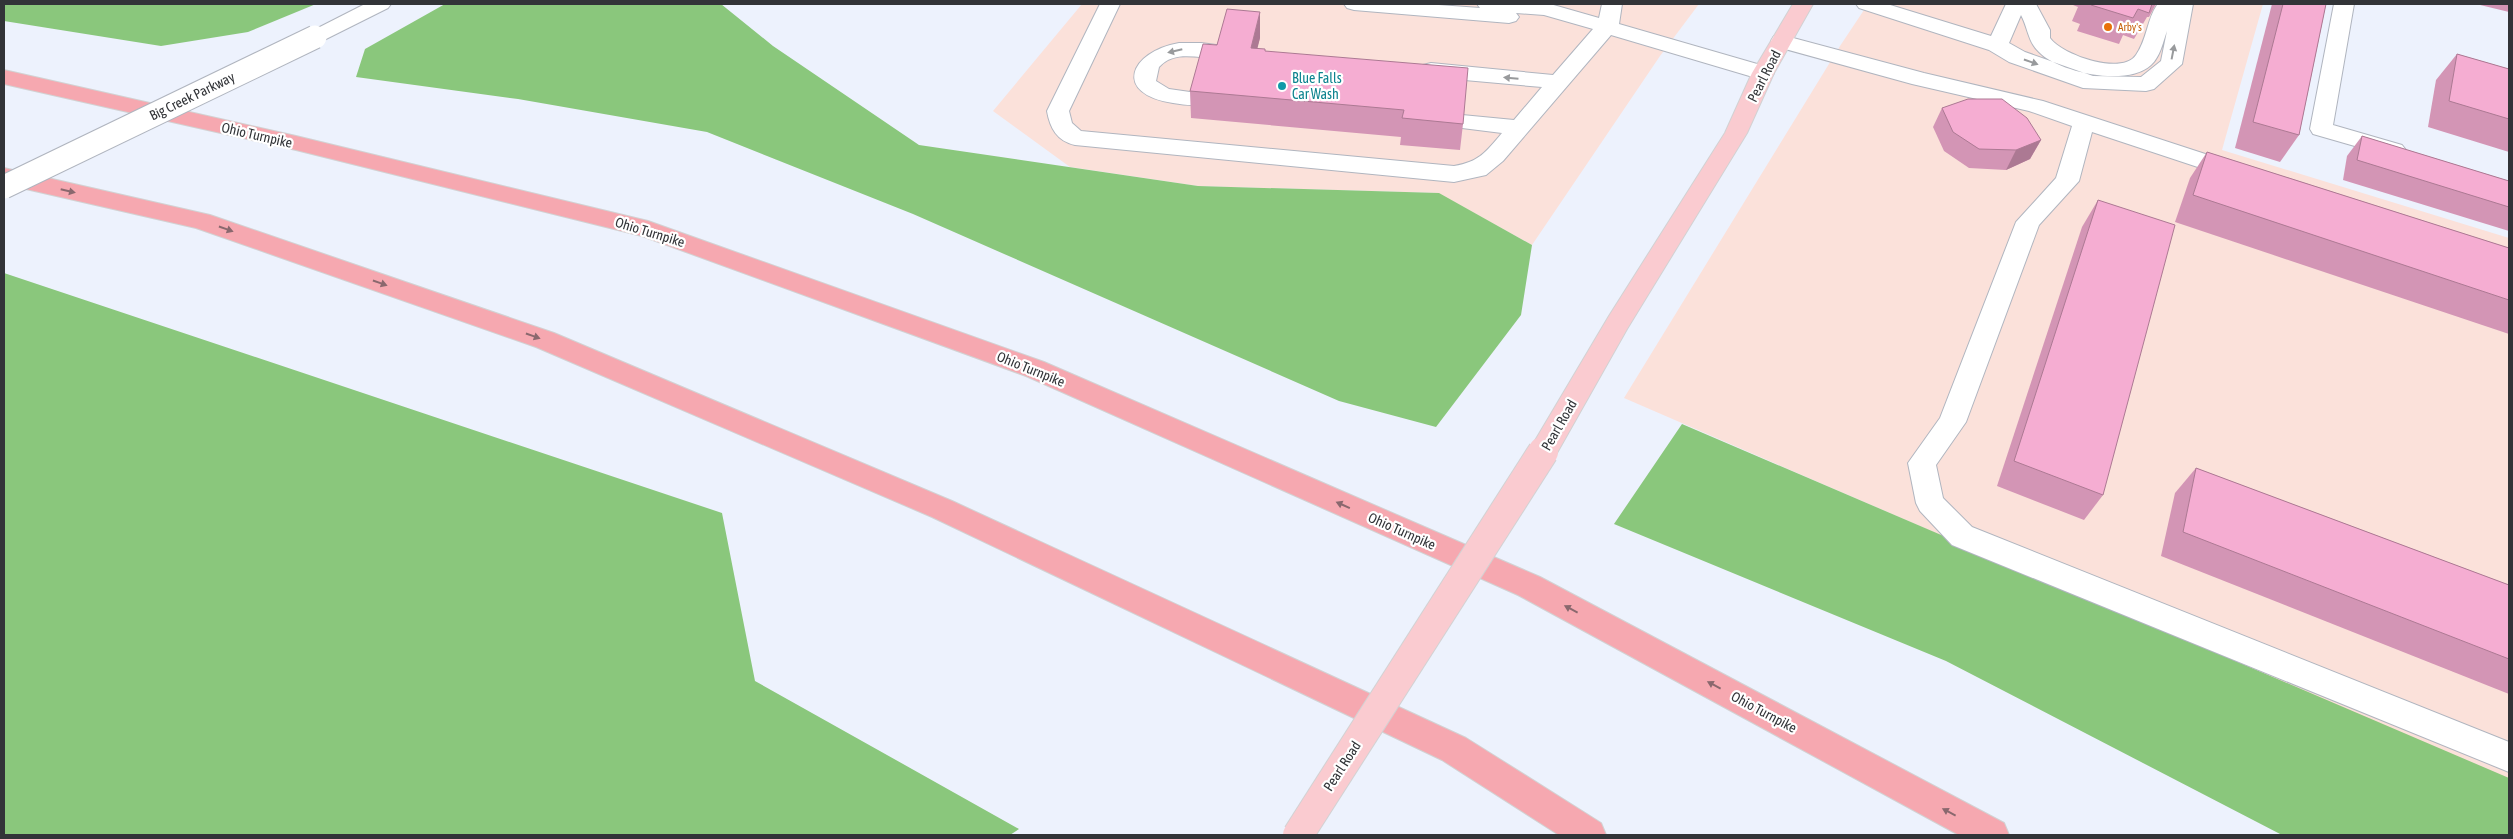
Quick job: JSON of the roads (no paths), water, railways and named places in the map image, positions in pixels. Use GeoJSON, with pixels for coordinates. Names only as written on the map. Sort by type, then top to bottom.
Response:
{"type":"FeatureCollection","features":[{"type":"Feature","properties":{"kind":"highway","name":"Ohio Turnpike"},"geometry":{"type":"LineString","coordinates":[[4,77],[296,143],[648,229],[1035,369],[1529,586],[1992,835]]}},
{"type":"Feature","properties":{"kind":"highway"},"geometry":{"type":"LineString","coordinates":[[4,176],[201,221],[545,340],[942,509],[1454,749],[1589,835]]}},
{"type":"Feature","properties":{"kind":"main road","name":"Pearl Road"},"geometry":{"type":"LineString","coordinates":[[1298,835],[1543,452],[1618,323],[1736,133],[1763,73],[1803,4]]}},
{"type":"Feature","properties":{"kind":"street","name":"Big Creek Parkway"},"geometry":{"type":"LineString","coordinates":[[4,187],[381,4]]}},
{"type":"Feature","properties":{"kind":"street"},"geometry":{"type":"LineString","coordinates":[[1110,4],[1058,111],[1061,126],[1075,138],[1454,174],[1478,170],[1495,156],[1559,82],[1610,15]]}},
{"type":"Feature","properties":{"kind":"street"},"geometry":{"type":"LineString","coordinates":[[1354,4],[1610,15]]}},
{"type":"Feature","properties":{"kind":"street"},"geometry":{"type":"LineString","coordinates":[[1488,4],[1610,15],[1763,73]]}},
{"type":"Feature","properties":{"kind":"street"},"geometry":{"type":"LineString","coordinates":[[1866,4],[1997,44],[2017,58],[2091,83],[2146,84],[2171,64],[2183,4]]}},
{"type":"Feature","properties":{"kind":"street"},"geometry":{"type":"LineString","coordinates":[[1997,44],[2016,4]]}},
{"type":"Feature","properties":{"kind":"street"},"geometry":{"type":"LineString","coordinates":[[2026,4],[2039,30],[2039,38],[2048,49],[2070,60],[2101,70],[2129,69],[2144,60],[2164,9],[2171,4]]}},
{"type":"Feature","properties":{"kind":"street"},"geometry":{"type":"LineString","coordinates":[[2344,4],[2321,130],[2412,155]]}},
{"type":"Feature","properties":{"kind":"street"},"geometry":{"type":"LineString","coordinates":[[1782,41],[1920,79],[2035,106],[2254,177]]}},
{"type":"Feature","properties":{"kind":"street"},"geometry":{"type":"LineString","coordinates":[[1196,99],[1154,92],[1147,83],[1144,74],[1148,64],[1163,53],[1184,48],[1223,52]]}},
{"type":"Feature","properties":{"kind":"street"},"geometry":{"type":"LineString","coordinates":[[1412,69],[1559,82]]}},
{"type":"Feature","properties":{"kind":"street"},"geometry":{"type":"LineString","coordinates":[[1462,122],[1520,128]]}},
{"type":"Feature","properties":{"kind":"street"},"geometry":{"type":"LineString","coordinates":[[2084,122],[2066,181],[2028,222],[1952,422],[1922,463],[1930,502],[1962,536],[2509,757]]}},
{"type":"Feature","properties":{"kind":"place","name":"Arby's"},"geometry":{"type":"Point","coordinates":[2108,27]}},
{"type":"Feature","properties":{"kind":"place","name":"Blue Falls Car Wash"},"geometry":{"type":"Point","coordinates":[1282,86]}}]}
